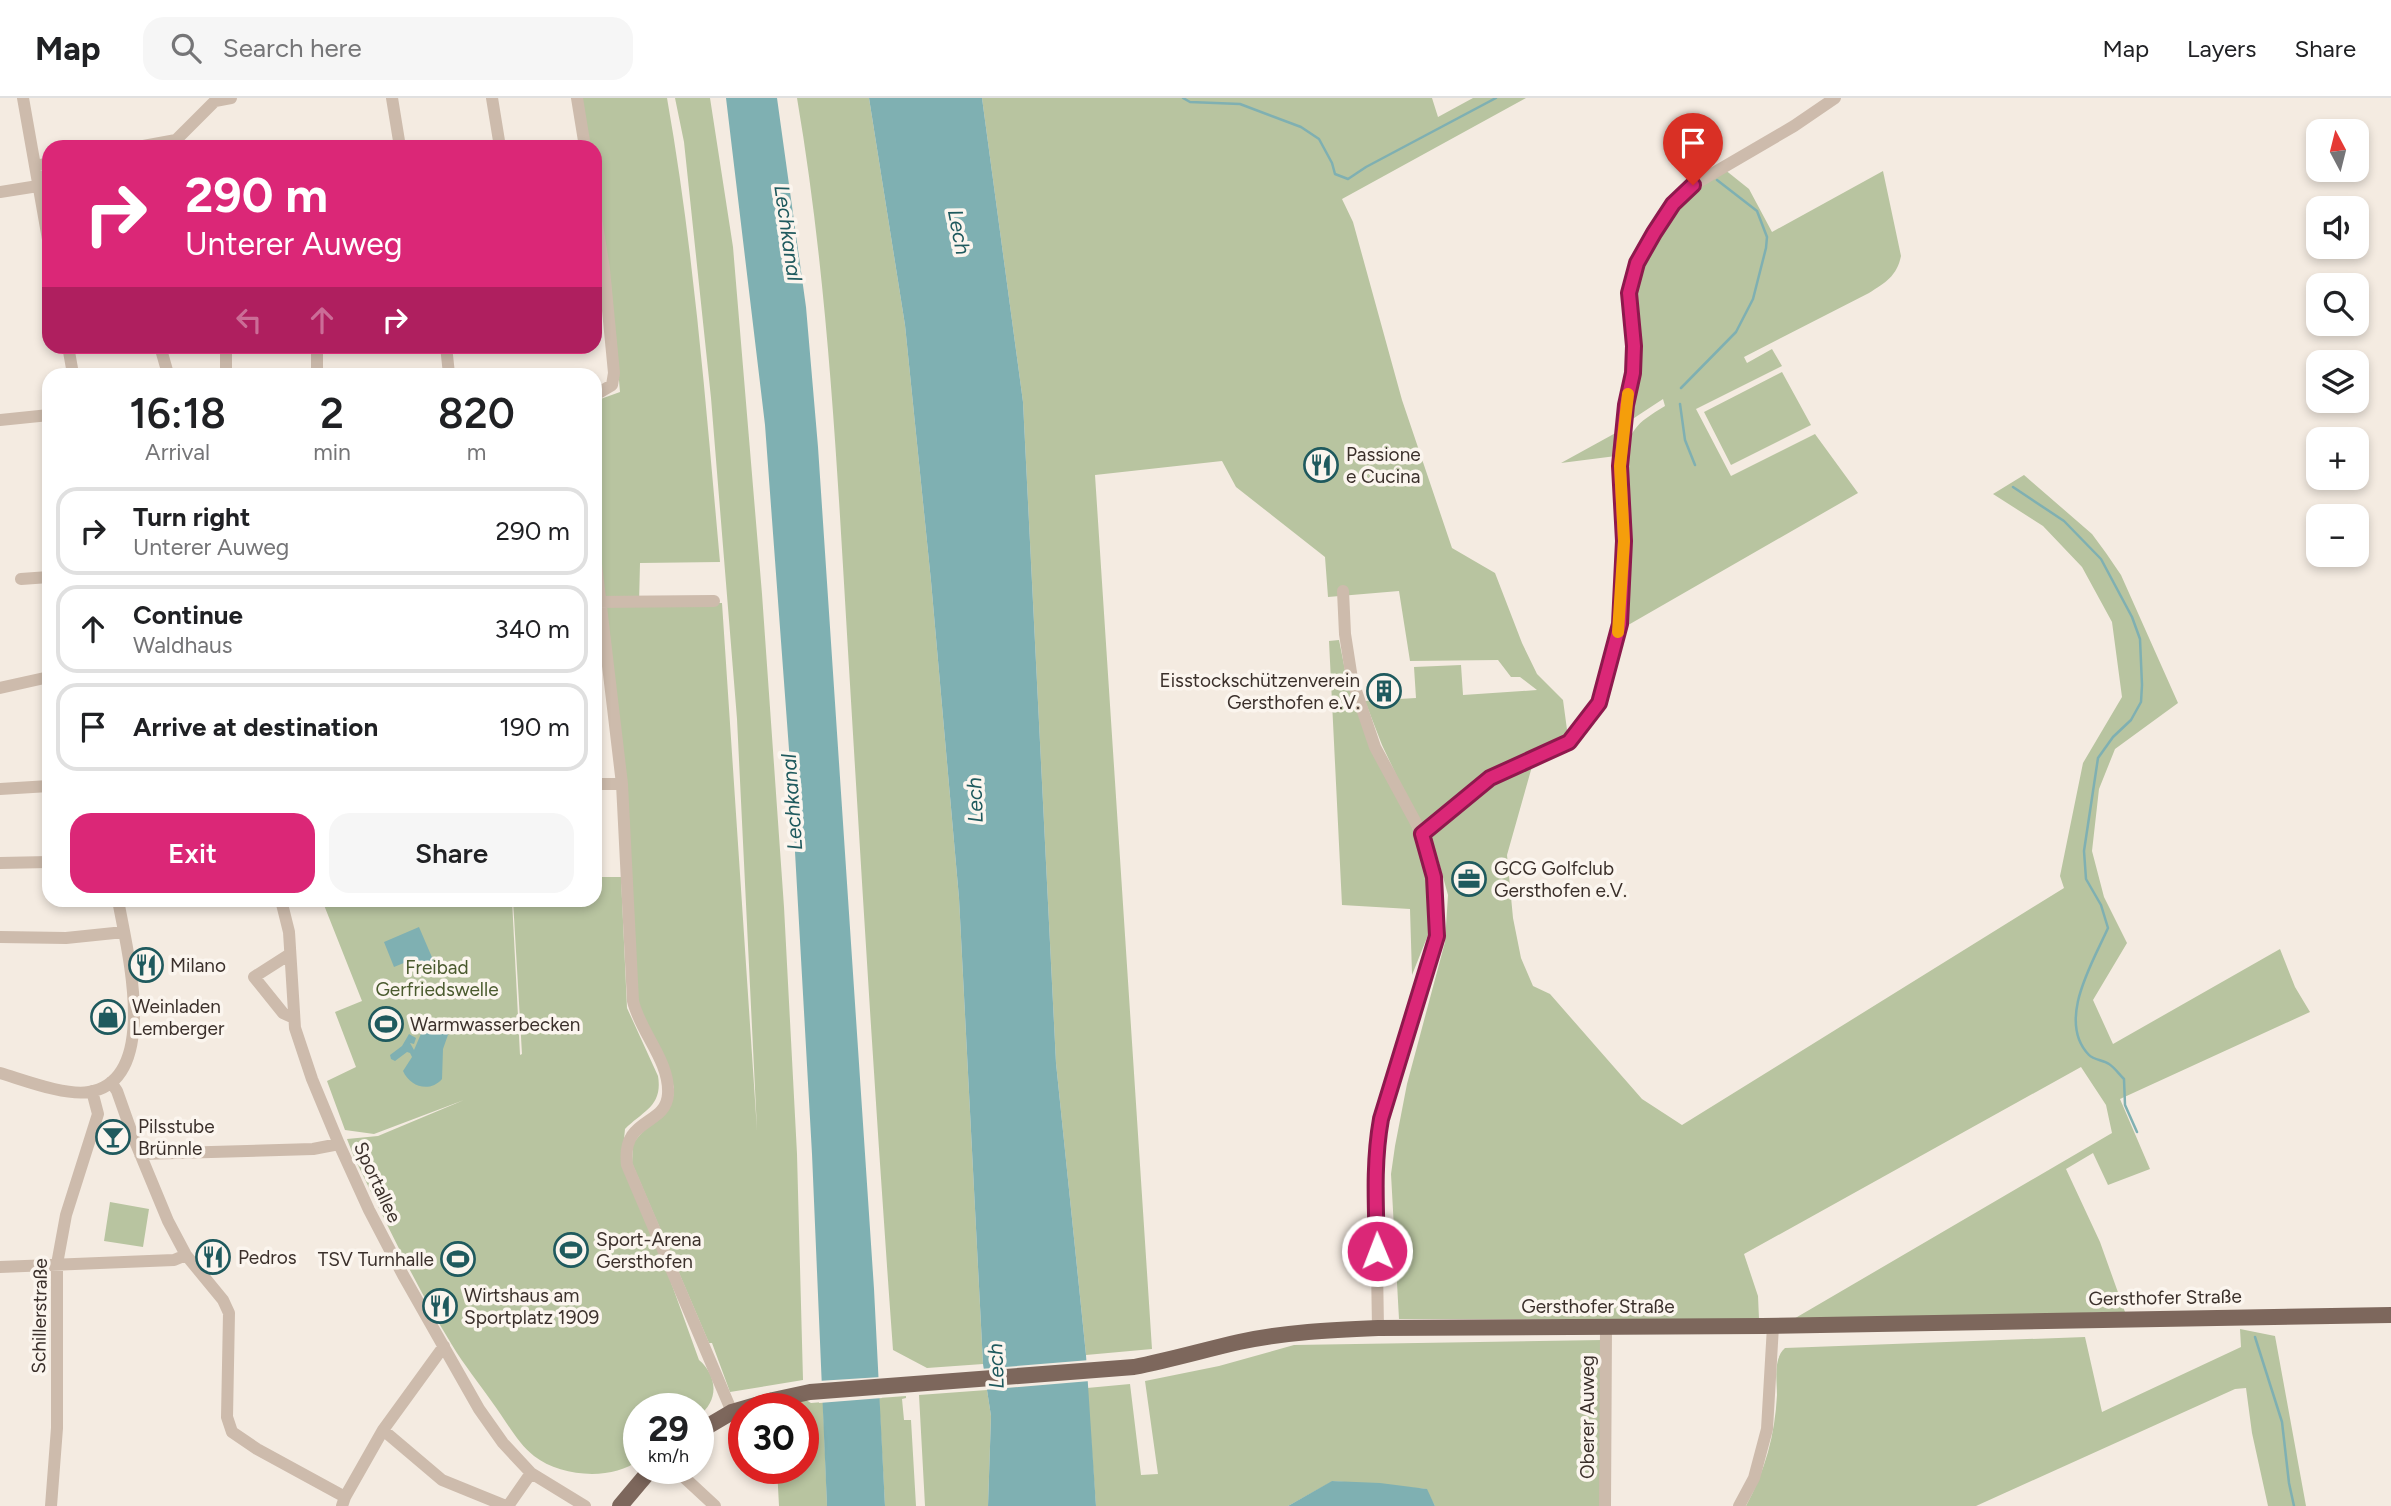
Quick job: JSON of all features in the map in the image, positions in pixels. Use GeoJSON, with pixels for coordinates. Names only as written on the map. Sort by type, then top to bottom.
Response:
{"type":"FeatureCollection","features":[{"type":"Feature","properties":{"kind":"main road","name":"Gersthofer Straße"},"geometry":{"type":"LineString","coordinates":[[805,1393],[1119,1368],[1175,1359],[1239,1342],[1284,1334],[1378,1328],[1773,1326],[2391,1315]]}},
{"type":"Feature","properties":{"kind":"main road"},"geometry":{"type":"LineString","coordinates":[[620,1506],[639,1484]]}},
{"type":"Feature","properties":{"kind":"street"},"geometry":{"type":"LineString","coordinates":[[23,98],[42,207]]}},
{"type":"Feature","properties":{"kind":"street"},"geometry":{"type":"LineString","coordinates":[[181,140],[215,101],[231,98]]}},
{"type":"Feature","properties":{"kind":"street"},"geometry":{"type":"LineString","coordinates":[[392,98],[399,140]]}},
{"type":"Feature","properties":{"kind":"street"},"geometry":{"type":"LineString","coordinates":[[492,98],[499,140]]}},
{"type":"Feature","properties":{"kind":"street"},"geometry":{"type":"LineString","coordinates":[[577,98],[584,140]]}},
{"type":"Feature","properties":{"kind":"street"},"geometry":{"type":"LineString","coordinates":[[1422,834],[1490,778],[1569,742],[1599,703],[1620,624],[1624,541],[1620,466],[1626,405],[1633,373],[1634,346],[1629,293],[1637,263],[1673,204],[1693,185],[1794,127],[1835,98]]}},
{"type":"Feature","properties":{"kind":"street"},"geometry":{"type":"LineString","coordinates":[[35,166],[42,164]]}},
{"type":"Feature","properties":{"kind":"street"},"geometry":{"type":"LineString","coordinates":[[0,192],[38,186]]}},
{"type":"Feature","properties":{"kind":"street"},"geometry":{"type":"LineString","coordinates":[[602,292],[614,379],[602,392]]}},
{"type":"Feature","properties":{"kind":"street"},"geometry":{"type":"LineString","coordinates":[[0,420],[42,416]]}},
{"type":"Feature","properties":{"kind":"street"},"geometry":{"type":"LineString","coordinates":[[21,579],[42,578]]}},
{"type":"Feature","properties":{"kind":"street"},"geometry":{"type":"LineString","coordinates":[[1343,591],[1345,634],[1352,679],[1375,747],[1422,834],[1434,877],[1437,936],[1381,1119],[1377,1142],[1374,1189],[1378,1328]]}},
{"type":"Feature","properties":{"kind":"street"},"geometry":{"type":"LineString","coordinates":[[602,602],[714,601]]}},
{"type":"Feature","properties":{"kind":"street"},"geometry":{"type":"LineString","coordinates":[[602,632],[622,784],[633,1001],[662,1067],[668,1091],[667,1099],[659,1113],[637,1128],[628,1139],[625,1151],[627,1165],[728,1403]]}},
{"type":"Feature","properties":{"kind":"street"},"geometry":{"type":"LineString","coordinates":[[0,688],[42,679]]}},
{"type":"Feature","properties":{"kind":"street"},"geometry":{"type":"LineString","coordinates":[[602,784],[622,784]]}},
{"type":"Feature","properties":{"kind":"street"},"geometry":{"type":"LineString","coordinates":[[0,789],[42,786]]}},
{"type":"Feature","properties":{"kind":"street"},"geometry":{"type":"LineString","coordinates":[[0,863],[42,862]]}},
{"type":"Feature","properties":{"kind":"street"},"geometry":{"type":"LineString","coordinates":[[0,1073],[67,1090],[92,1091],[111,1082],[124,1065],[135,1011],[119,907]]}},
{"type":"Feature","properties":{"kind":"street","name":"Sportallee"},"geometry":{"type":"LineString","coordinates":[[283,907],[289,933],[294,1018],[312,1079],[339,1144],[399,1268],[479,1409],[503,1443],[531,1473],[585,1506]]}},
{"type":"Feature","properties":{"kind":"street"},"geometry":{"type":"LineString","coordinates":[[0,937],[66,938],[124,932]]}},
{"type":"Feature","properties":{"kind":"street"},"geometry":{"type":"LineString","coordinates":[[290,954],[254,977],[283,1013],[294,1018]]}},
{"type":"Feature","properties":{"kind":"street"},"geometry":{"type":"LineString","coordinates":[[111,1082],[117,1091],[157,1198],[186,1255],[223,1300],[229,1313],[227,1417],[232,1432],[343,1502],[383,1430],[444,1346]]}},
{"type":"Feature","properties":{"kind":"street","name":"Schillerstraße"},"geometry":{"type":"LineString","coordinates":[[51,1506],[57,1428],[57,1265],[66,1215],[97,1114],[92,1091]]}},
{"type":"Feature","properties":{"kind":"street"},"geometry":{"type":"LineString","coordinates":[[140,1154],[313,1149],[339,1144]]}},
{"type":"Feature","properties":{"kind":"street"},"geometry":{"type":"LineString","coordinates":[[0,1267],[174,1260],[186,1255]]}},
{"type":"Feature","properties":{"kind":"street"},"geometry":{"type":"LineString","coordinates":[[1739,1506],[1754,1478],[1767,1429],[1773,1326]]}},
{"type":"Feature","properties":{"kind":"street","name":"Oberer Auweg"},"geometry":{"type":"LineString","coordinates":[[1605,1328],[1605,1506]]}},
{"type":"Feature","properties":{"kind":"street"},"geometry":{"type":"LineString","coordinates":[[383,1430],[442,1480],[507,1506],[531,1473]]}},
{"type":"Feature","properties":{"kind":"street"},"geometry":{"type":"LineString","coordinates":[[691,1484],[715,1506]]}},
{"type":"Feature","properties":{"kind":"green space"},"geometry":{"type":"Polygon","coordinates":[[[582,98],[667,98],[692,271],[720,562],[640,563],[639,604],[722,603],[757,1130],[737,719],[711,398],[684,142],[675,98],[710,98],[733,247],[762,594],[784,907],[797,1154],[803,1380],[730,1392],[712,1343],[709,1343],[632,1163],[633,1143],[673,1097],[674,1087],[639,1010],[635,992],[629,818],[602,575],[602,398],[620,392],[611,289],[602,227],[602,140],[589,140],[582,98]]]}},
{"type":"Feature","properties":{"kind":"green space"},"geometry":{"type":"Polygon","coordinates":[[[797,98],[869,98],[905,325],[959,898],[983,1364],[927,1368],[893,1350],[830,373],[808,166],[797,98]]]}},
{"type":"Feature","properties":{"kind":"green space"},"geometry":{"type":"Polygon","coordinates":[[[982,98],[1432,98],[1438,117],[1473,98],[1526,98],[1342,199],[1353,222],[1402,400],[1452,548],[1495,573],[1537,674],[1563,700],[1568,737],[1488,775],[1420,825],[1382,745],[1365,701],[1416,698],[1414,667],[1461,665],[1463,695],[1537,690],[1520,677],[1511,677],[1498,660],[1410,661],[1399,591],[1328,597],[1325,557],[1236,487],[1222,461],[1095,475],[1152,1349],[1086,1355],[1056,1063],[1023,402],[982,98]]]}},
{"type":"Feature","properties":{"kind":"green space"},"geometry":{"type":"Polygon","coordinates":[[[1724,169],[1749,189],[1772,232],[1883,171],[1901,256],[1893,274],[1869,293],[1744,357],[1747,363],[1772,349],[1782,366],[1696,409],[1731,476],[1815,434],[1858,493],[1623,628],[1623,465],[1635,429],[1665,406],[1663,399],[1628,422],[1632,291],[1640,263],[1677,204],[1724,169]]]}},
{"type":"Feature","properties":{"kind":"green space"},"geometry":{"type":"Polygon","coordinates":[[[1782,372],[1811,425],[1731,465],[1704,412],[1782,372]]]}},
{"type":"Feature","properties":{"kind":"green space"},"geometry":{"type":"Polygon","coordinates":[[[1621,430],[1616,456],[1561,463],[1621,430]]]}},
{"type":"Feature","properties":{"kind":"green space"},"geometry":{"type":"Polygon","coordinates":[[[2024,475],[2092,534],[2121,575],[2178,703],[2115,749],[2099,789],[2092,851],[2104,897],[2127,943],[2093,1000],[2113,1044],[2280,949],[2295,987],[2310,1012],[2120,1099],[2150,1169],[2108,1185],[2093,1153],[2066,1169],[2100,1242],[2125,1312],[1792,1320],[2112,1133],[2106,1105],[2081,1067],[1744,1254],[1758,1296],[1759,1319],[1399,1319],[1391,1174],[1407,1084],[1445,942],[1448,895],[1430,839],[1459,810],[1493,784],[1533,763],[1507,855],[1513,918],[1521,958],[1533,986],[1550,994],[1642,1099],[1682,1125],[2064,888],[2060,876],[2083,763],[2122,697],[2112,622],[2082,567],[2043,526],[1993,494],[2024,475]]]}},
{"type":"Feature","properties":{"kind":"green space"},"geometry":{"type":"Polygon","coordinates":[[[1339,640],[1347,680],[1412,827],[1428,874],[1428,935],[1412,975],[1410,909],[1342,905],[1329,641],[1339,640]]]}},
{"type":"Feature","properties":{"kind":"green space","name":"Freibad Gerfriedswelle"},"geometry":{"type":"Polygon","coordinates":[[[602,877],[621,877],[627,1008],[658,1076],[659,1086],[655,1101],[625,1129],[623,1149],[699,1360],[713,1381],[713,1393],[623,1393],[623,1469],[601,1474],[572,1472],[545,1463],[528,1451],[517,1438],[461,1360],[438,1322],[354,1157],[347,1139],[378,1136],[464,1100],[374,1134],[345,1130],[327,1081],[356,1067],[335,1012],[362,1001],[325,907],[512,907],[520,1055],[513,907],[602,907],[602,877]]]}},
{"type":"Feature","properties":{"kind":"green space"},"geometry":{"type":"Polygon","coordinates":[[[110,1202],[149,1209],[143,1247],[104,1241],[110,1202]]]}},
{"type":"Feature","properties":{"kind":"green space"},"geometry":{"type":"Polygon","coordinates":[[[2240,1329],[2275,1336],[2306,1506],[2268,1506],[2252,1433],[2246,1388],[2235,1389],[1976,1506],[1746,1506],[1759,1480],[1771,1438],[1776,1410],[1777,1364],[1785,1348],[2085,1337],[2102,1412],[2241,1347],[2240,1329]]]}},
{"type":"Feature","properties":{"kind":"green space"},"geometry":{"type":"Polygon","coordinates":[[[1603,1340],[1604,1506],[1435,1506],[1426,1489],[1333,1481],[1288,1506],[1096,1506],[1087,1388],[1130,1384],[1141,1475],[1158,1474],[1145,1381],[1219,1366],[1294,1345],[1603,1340]]]}},
{"type":"Feature","properties":{"kind":"green space"},"geometry":{"type":"Polygon","coordinates":[[[987,1390],[991,1416],[988,1506],[925,1506],[919,1395],[987,1390]]]}},
{"type":"Feature","properties":{"kind":"green space"},"geometry":{"type":"Polygon","coordinates":[[[906,1396],[902,1399],[904,1420],[911,1420],[916,1506],[885,1506],[879,1398],[906,1396]]]}},
{"type":"Feature","properties":{"kind":"green space"},"geometry":{"type":"Polygon","coordinates":[[[819,1402],[823,1402],[827,1506],[779,1506],[778,1484],[819,1484],[819,1402]]]}},
{"type":"Feature","properties":{"kind":"water","name":"Lechkanal"},"geometry":{"type":"Polygon","coordinates":[[[726,98],[777,98],[806,307],[818,447],[874,1289],[885,1506],[827,1506],[812,1154],[790,763],[765,425],[726,98]]]}},
{"type":"Feature","properties":{"kind":"water","name":"Lech"},"geometry":{"type":"Polygon","coordinates":[[[869,98],[982,98],[1023,402],[1056,1063],[1086,1355],[1096,1506],[988,1506],[991,1416],[983,1364],[959,898],[905,325],[869,98]]]}},
{"type":"Feature","properties":{"kind":"water"},"geometry":{"type":"Polygon","coordinates":[[[419,927],[437,969],[418,977],[411,960],[394,967],[384,942],[419,927]]]}},
{"type":"Feature","properties":{"kind":"water"},"geometry":{"type":"Polygon","coordinates":[[[426,1022],[449,1032],[443,1049],[442,1079],[426,1087],[410,1081],[403,1071],[412,1057],[410,1053],[407,1052],[395,1061],[390,1055],[402,1046],[409,1034],[416,1038],[414,1044],[410,1043],[414,1050],[426,1022]]]}},
{"type":"Feature","properties":{"kind":"water"},"geometry":{"type":"Polygon","coordinates":[[[1332,1481],[1427,1489],[1435,1506],[1288,1506],[1332,1481]]]}},
{"type":"Feature","properties":{"kind":"pier"},"geometry":{"type":"Polygon","coordinates":[[[1090,1360],[1090,1381],[983,1390],[980,1369],[1090,1360]]]}},
{"type":"Feature","properties":{"kind":"pier"},"geometry":{"type":"Polygon","coordinates":[[[881,1377],[882,1398],[819,1403],[818,1381],[881,1377]]]}},
{"type":"Feature","properties":{"kind":"waterway"},"geometry":{"type":"LineString","coordinates":[[1183,98],[1190,102],[1240,104],[1301,127],[1319,139],[1335,174],[1348,179],[1496,98]]}},
{"type":"Feature","properties":{"kind":"waterway"},"geometry":{"type":"LineString","coordinates":[[1681,388],[1736,332],[1753,299],[1766,248],[1767,237],[1757,211],[1717,180]]}},
{"type":"Feature","properties":{"kind":"waterway"},"geometry":{"type":"LineString","coordinates":[[1680,404],[1685,440],[1695,465]]}},
{"type":"Feature","properties":{"kind":"waterway"},"geometry":{"type":"LineString","coordinates":[[2013,487],[2064,521],[2101,559],[2132,617],[2140,639],[2141,702],[2131,720],[2113,737],[2098,758],[2084,851],[2086,879],[2101,905],[2108,928],[2080,992],[2076,1026],[2080,1041],[2089,1055],[2109,1064],[2124,1079],[2125,1105],[2137,1132]]}},
{"type":"Feature","properties":{"kind":"waterway"},"geometry":{"type":"LineString","coordinates":[[445,994],[446,998]]}},
{"type":"Feature","properties":{"kind":"waterway"},"geometry":{"type":"LineString","coordinates":[[2255,1337],[2282,1422],[2294,1506]]}},
{"type":"Feature","properties":{"kind":"slow traffic"},"geometry":{"type":"LineString","coordinates":[[1618,632],[1624,541],[1620,466],[1628,394]]}},
{"type":"Feature","properties":{"kind":"place","name":"Passione e Cucina"},"geometry":{"type":"Point","coordinates":[1321,465]}},
{"type":"Feature","properties":{"kind":"place","name":"Eisstockschützenverein Gersthofen e.V."},"geometry":{"type":"Point","coordinates":[1384,691]}},
{"type":"Feature","properties":{"kind":"place","name":"GCG Golfclub Gersthofen e.V."},"geometry":{"type":"Point","coordinates":[1469,879]}},
{"type":"Feature","properties":{"kind":"place","name":"Milano"},"geometry":{"type":"Point","coordinates":[146,965]}},
{"type":"Feature","properties":{"kind":"place","name":"Weinladen Lemberger"},"geometry":{"type":"Point","coordinates":[108,1017]}},
{"type":"Feature","properties":{"kind":"place","name":"Warmwasserbecken"},"geometry":{"type":"Point","coordinates":[386,1024]}},
{"type":"Feature","properties":{"kind":"place","name":"Pilsstube Brünnle"},"geometry":{"type":"Point","coordinates":[113,1137]}},
{"type":"Feature","properties":{"kind":"place","name":"Sport-Arena Gersthofen"},"geometry":{"type":"Point","coordinates":[571,1250]}},
{"type":"Feature","properties":{"kind":"place","name":"Pedros"},"geometry":{"type":"Point","coordinates":[213,1257]}},
{"type":"Feature","properties":{"kind":"place","name":"TSV Turnhalle"},"geometry":{"type":"Point","coordinates":[458,1259]}},
{"type":"Feature","properties":{"kind":"place","name":"Wirtshaus am Sportplatz 1909"},"geometry":{"type":"Point","coordinates":[440,1306]}},
{"type":"Feature","properties":{"kind":"route"},"geometry":{"type":"LineString","coordinates":[[1377,1251],[1374,1189],[1381,1119],[1437,936],[1434,877],[1422,834],[1490,778],[1569,742],[1599,703],[1620,624],[1624,541],[1620,466],[1626,405],[1633,373],[1634,346],[1629,293],[1637,263],[1654,233],[1673,204],[1693,185]]}}]}
